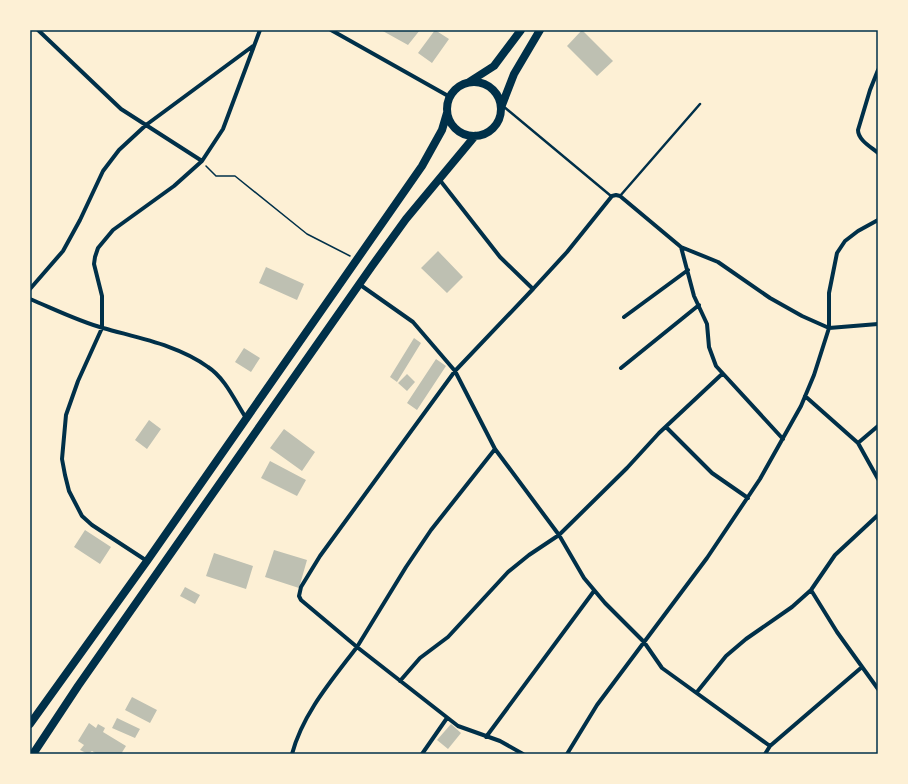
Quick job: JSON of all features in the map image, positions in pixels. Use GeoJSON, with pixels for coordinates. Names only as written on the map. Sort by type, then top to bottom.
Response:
{"type":"FeatureCollection","features":[{"type":"Feature","properties":{"kind":"highway"},"geometry":{"type":"LineString","coordinates":[[30,724],[147,561],[426,160],[442,130],[450,96],[456,89],[494,66],[521,30]]}},
{"type":"Feature","properties":{"kind":"highway"},"geometry":{"type":"LineString","coordinates":[[447,113],[451,124],[459,132],[475,136],[486,134],[495,127],[501,117],[502,105],[514,74],[540,30]]}},
{"type":"Feature","properties":{"kind":"highway"},"geometry":{"type":"LineString","coordinates":[[468,82],[480,82],[490,86],[498,94],[502,105]]}},
{"type":"Feature","properties":{"kind":"highway"},"geometry":{"type":"LineString","coordinates":[[33,754],[78,686],[359,283],[406,219],[475,136]]}},
{"type":"Feature","properties":{"kind":"street"},"geometry":{"type":"LineString","coordinates":[[38,30],[121,109],[202,161]]}},
{"type":"Feature","properties":{"kind":"street"},"geometry":{"type":"LineString","coordinates":[[147,561],[92,525],[82,516],[74,502],[65,475],[62,459],[66,415],[78,381],[102,328],[102,296],[94,264],[98,248],[113,230],[174,186],[202,161],[223,129],[260,30]]}},
{"type":"Feature","properties":{"kind":"street"},"geometry":{"type":"LineString","coordinates":[[331,30],[450,96]]}},
{"type":"Feature","properties":{"kind":"street"},"geometry":{"type":"LineString","coordinates":[[30,289],[63,251],[80,220],[103,171],[119,150],[146,125],[253,46]]}},
{"type":"Feature","properties":{"kind":"street"},"geometry":{"type":"LineString","coordinates":[[878,70],[858,130],[858,134],[861,139],[878,153]]}},
{"type":"Feature","properties":{"kind":"street"},"geometry":{"type":"LineString","coordinates":[[438,179],[500,257],[533,289]]}},
{"type":"Feature","properties":{"kind":"street"},"geometry":{"type":"LineString","coordinates":[[523,754],[500,741],[458,726],[310,609],[298,596],[307,574],[455,371],[567,252],[612,196],[616,194],[681,247],[718,262],[770,298],[802,316],[829,328],[878,324]]}},
{"type":"Feature","properties":{"kind":"street"},"geometry":{"type":"LineString","coordinates":[[567,754],[597,705],[707,558],[748,498],[783,439],[805,396],[829,328],[830,293],[837,253],[845,241],[858,231],[878,220]]}},
{"type":"Feature","properties":{"kind":"street"},"geometry":{"type":"LineString","coordinates":[[681,247],[694,296],[707,324],[712,357],[722,374],[783,439]]}},
{"type":"Feature","properties":{"kind":"street"},"geometry":{"type":"LineString","coordinates":[[624,317],[688,270]]}},
{"type":"Feature","properties":{"kind":"street"},"geometry":{"type":"LineString","coordinates":[[359,283],[413,322],[455,371],[495,449],[559,535],[584,578],[594,591],[644,642],[662,668],[770,746]]}},
{"type":"Feature","properties":{"kind":"street"},"geometry":{"type":"LineString","coordinates":[[30,299],[102,328],[158,343],[186,354],[210,367],[220,378],[246,418]]}},
{"type":"Feature","properties":{"kind":"street"},"geometry":{"type":"LineString","coordinates":[[621,368],[699,305]]}},
{"type":"Feature","properties":{"kind":"street"},"geometry":{"type":"LineString","coordinates":[[400,681],[420,658],[448,637],[508,572],[529,555],[559,535],[666,427],[722,374]]}},
{"type":"Feature","properties":{"kind":"street"},"geometry":{"type":"LineString","coordinates":[[805,396],[858,443],[878,479]]}},
{"type":"Feature","properties":{"kind":"street"},"geometry":{"type":"LineString","coordinates":[[858,443],[878,426]]}},
{"type":"Feature","properties":{"kind":"street"},"geometry":{"type":"LineString","coordinates":[[666,427],[712,473],[748,498]]}},
{"type":"Feature","properties":{"kind":"street"},"geometry":{"type":"LineString","coordinates":[[292,754],[300,731],[312,709],[357,647],[406,567],[431,530],[495,449]]}},
{"type":"Feature","properties":{"kind":"street"},"geometry":{"type":"LineString","coordinates":[[697,692],[726,656],[746,639],[792,607],[811,590],[835,556],[878,515]]}},
{"type":"Feature","properties":{"kind":"street"},"geometry":{"type":"LineString","coordinates":[[811,590],[878,689]]}},
{"type":"Feature","properties":{"kind":"street"},"geometry":{"type":"LineString","coordinates":[[486,737],[594,591]]}},
{"type":"Feature","properties":{"kind":"street"},"geometry":{"type":"LineString","coordinates":[[765,754],[770,746],[862,667]]}},
{"type":"Feature","properties":{"kind":"street"},"geometry":{"type":"LineString","coordinates":[[422,754],[447,718]]}},
{"type":"Feature","properties":{"kind":"lane"},"geometry":{"type":"LineString","coordinates":[[620,196],[700,104]]}},
{"type":"Feature","properties":{"kind":"lane"},"geometry":{"type":"LineString","coordinates":[[502,105],[612,196]]}},
{"type":"Feature","properties":{"kind":"path"},"geometry":{"type":"LineString","coordinates":[[202,161],[216,176],[235,176],[307,234],[357,260]]}},
{"type":"Feature","properties":{"kind":"building"},"geometry":{"type":"Polygon","coordinates":[[[381,30],[420,30],[408,45],[381,30]]]}},
{"type":"Feature","properties":{"kind":"building"},"geometry":{"type":"Polygon","coordinates":[[[435,30],[449,39],[432,63],[418,53],[435,30]]]}},
{"type":"Feature","properties":{"kind":"building"},"geometry":{"type":"Polygon","coordinates":[[[582,30],[613,61],[597,76],[567,46],[582,30]]]}},
{"type":"Feature","properties":{"kind":"building"},"geometry":{"type":"Polygon","coordinates":[[[438,251],[463,277],[447,293],[421,268],[438,251]]]}},
{"type":"Feature","properties":{"kind":"building"},"geometry":{"type":"Polygon","coordinates":[[[266,267],[304,284],[297,300],[259,283],[266,267]]]}},
{"type":"Feature","properties":{"kind":"building"},"geometry":{"type":"Polygon","coordinates":[[[414,338],[421,343],[397,382],[390,377],[414,338]]]}},
{"type":"Feature","properties":{"kind":"building"},"geometry":{"type":"Polygon","coordinates":[[[244,348],[260,358],[251,372],[235,362],[244,348]]]}},
{"type":"Feature","properties":{"kind":"building"},"geometry":{"type":"Polygon","coordinates":[[[436,359],[446,366],[417,410],[407,403],[436,359]]]}},
{"type":"Feature","properties":{"kind":"building"},"geometry":{"type":"Polygon","coordinates":[[[407,374],[415,382],[407,391],[398,383],[407,374]]]}},
{"type":"Feature","properties":{"kind":"building"},"geometry":{"type":"Polygon","coordinates":[[[149,420],[161,429],[147,449],[135,440],[149,420]]]}},
{"type":"Feature","properties":{"kind":"building"},"geometry":{"type":"Polygon","coordinates":[[[284,429],[315,452],[302,471],[270,448],[284,429]]]}},
{"type":"Feature","properties":{"kind":"building"},"geometry":{"type":"Polygon","coordinates":[[[270,461],[306,480],[297,496],[261,478],[270,461]]]}},
{"type":"Feature","properties":{"kind":"building"},"geometry":{"type":"Polygon","coordinates":[[[85,530],[111,547],[100,564],[74,547],[85,530]]]}},
{"type":"Feature","properties":{"kind":"building"},"geometry":{"type":"Polygon","coordinates":[[[274,550],[307,560],[299,588],[265,577],[274,550]]]}},
{"type":"Feature","properties":{"kind":"building"},"geometry":{"type":"Polygon","coordinates":[[[214,553],[253,566],[246,589],[206,576],[214,553]]]}},
{"type":"Feature","properties":{"kind":"building"},"geometry":{"type":"Polygon","coordinates":[[[185,587],[200,595],[195,604],[180,596],[185,587]]]}},
{"type":"Feature","properties":{"kind":"building"},"geometry":{"type":"Polygon","coordinates":[[[132,697],[157,710],[150,723],[125,710],[132,697]]]}},
{"type":"Feature","properties":{"kind":"building"},"geometry":{"type":"Polygon","coordinates":[[[117,718],[140,729],[135,738],[112,728],[117,718]]]}},
{"type":"Feature","properties":{"kind":"building"},"geometry":{"type":"Polygon","coordinates":[[[89,723],[96,728],[98,724],[105,728],[103,732],[126,746],[121,754],[97,754],[92,751],[88,754],[80,750],[84,745],[78,741],[89,723]]]}},
{"type":"Feature","properties":{"kind":"building"},"geometry":{"type":"Polygon","coordinates":[[[451,724],[461,733],[448,749],[437,740],[451,724]]]}}]}
